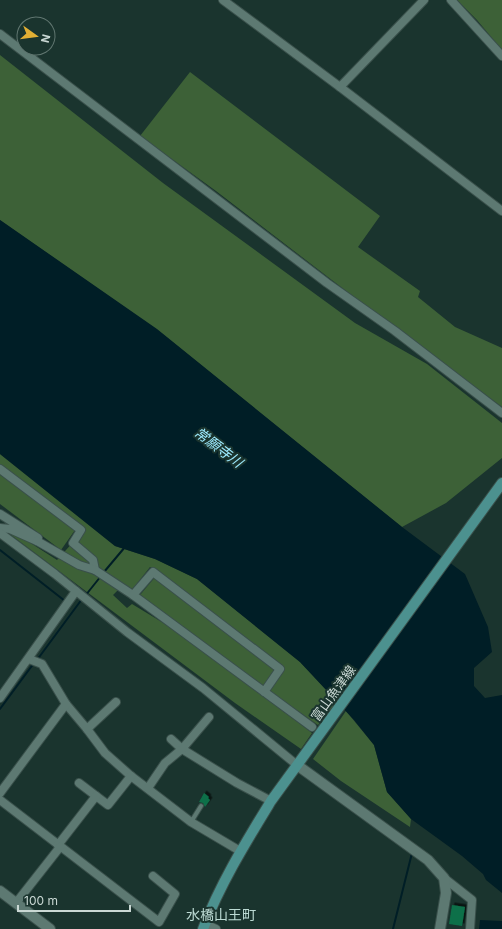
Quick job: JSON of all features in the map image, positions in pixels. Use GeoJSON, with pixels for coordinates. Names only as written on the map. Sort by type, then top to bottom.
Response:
{"type":"FeatureCollection","features":[{"type":"Feature","properties":{"kind":"main road","name":"富山魚津線"},"geometry":{"type":"LineString","coordinates":[[204,926],[240,851],[271,801],[502,482]]}},
{"type":"Feature","properties":{"kind":"street"},"geometry":{"type":"LineString","coordinates":[[223,0],[502,211]]}},
{"type":"Feature","properties":{"kind":"street"},"geometry":{"type":"LineString","coordinates":[[340,87],[424,0]]}},
{"type":"Feature","properties":{"kind":"street"},"geometry":{"type":"LineString","coordinates":[[451,0],[502,56]]}},
{"type":"Feature","properties":{"kind":"street"},"geometry":{"type":"LineString","coordinates":[[0,34],[502,413]]}},
{"type":"Feature","properties":{"kind":"street"},"geometry":{"type":"LineString","coordinates":[[0,469],[81,530],[73,543],[93,560],[95,570]]}},
{"type":"Feature","properties":{"kind":"street"},"geometry":{"type":"LineString","coordinates":[[0,514],[38,538],[37,542]]}},
{"type":"Feature","properties":{"kind":"street"},"geometry":{"type":"LineString","coordinates":[[0,528],[10,529],[80,565],[95,570],[133,596],[312,727]]}},
{"type":"Feature","properties":{"kind":"street"},"geometry":{"type":"LineString","coordinates":[[0,532],[127,632],[203,688],[297,765],[428,860],[444,878],[472,900],[470,929]]}},
{"type":"Feature","properties":{"kind":"street"},"geometry":{"type":"LineString","coordinates":[[133,596],[153,572],[280,668],[264,692]]}},
{"type":"Feature","properties":{"kind":"street"},"geometry":{"type":"LineString","coordinates":[[0,698],[76,591]]}},
{"type":"Feature","properties":{"kind":"street"},"geometry":{"type":"LineString","coordinates":[[29,659],[42,664],[66,704],[105,753],[131,776],[191,822],[240,851]]}},
{"type":"Feature","properties":{"kind":"street"},"geometry":{"type":"LineString","coordinates":[[87,729],[116,702]]}},
{"type":"Feature","properties":{"kind":"street"},"geometry":{"type":"LineString","coordinates":[[0,793],[66,704]]}},
{"type":"Feature","properties":{"kind":"street"},"geometry":{"type":"LineString","coordinates":[[148,788],[165,763],[182,749],[209,717]]}},
{"type":"Feature","properties":{"kind":"street"},"geometry":{"type":"LineString","coordinates":[[171,739],[182,749],[237,783],[271,801]]}},
{"type":"Feature","properties":{"kind":"street"},"geometry":{"type":"LineString","coordinates":[[79,783],[108,805],[131,776]]}},
{"type":"Feature","properties":{"kind":"street"},"geometry":{"type":"LineString","coordinates":[[16,903],[96,796]]}},
{"type":"Feature","properties":{"kind":"street"},"geometry":{"type":"LineString","coordinates":[[0,800],[159,922],[176,894],[153,876]]}},
{"type":"Feature","properties":{"kind":"street"},"geometry":{"type":"LineString","coordinates":[[440,929],[446,893],[444,878]]}},
{"type":"Feature","properties":{"kind":"street"},"geometry":{"type":"LineString","coordinates":[[0,891],[50,929]]}},
{"type":"Feature","properties":{"kind":"street"},"geometry":{"type":"LineString","coordinates":[[204,926],[216,929]]}},
{"type":"Feature","properties":{"kind":"lane"},"geometry":{"type":"LineString","coordinates":[[191,822],[201,806]]}},
{"type":"Feature","properties":{"kind":"green space"},"geometry":{"type":"Polygon","coordinates":[[[457,0],[502,0],[502,50],[477,20],[457,0]]]}},
{"type":"Feature","properties":{"kind":"green space"},"geometry":{"type":"Polygon","coordinates":[[[0,55],[163,183],[355,323],[427,364],[502,423],[502,458],[446,503],[402,527],[160,332],[0,220],[0,55]]]}},
{"type":"Feature","properties":{"kind":"green space"},"geometry":{"type":"Polygon","coordinates":[[[190,72],[380,216],[358,247],[420,291],[418,297],[455,327],[502,348],[502,407],[363,304],[216,191],[140,136],[190,72]]]}},
{"type":"Feature","properties":{"kind":"green space"},"geometry":{"type":"Polygon","coordinates":[[[0,454],[115,546],[155,559],[197,579],[300,662],[337,701],[318,725],[269,691],[284,667],[150,567],[132,590],[123,585],[113,595],[127,608],[132,604],[170,627],[216,659],[312,733],[301,749],[235,703],[7,532],[29,542],[57,560],[84,530],[0,465],[0,454]]]}},
{"type":"Feature","properties":{"kind":"green space"},"geometry":{"type":"Polygon","coordinates":[[[0,473],[75,530],[61,550],[0,504],[0,473]]]}},
{"type":"Feature","properties":{"kind":"green space"},"geometry":{"type":"Polygon","coordinates":[[[155,577],[276,668],[263,688],[140,595],[155,577]]]}},
{"type":"Feature","properties":{"kind":"green space"},"geometry":{"type":"Polygon","coordinates":[[[346,711],[374,745],[387,792],[411,819],[410,827],[341,781],[313,759],[346,711]]]}},
{"type":"Feature","properties":{"kind":"water","name":"常願寺川"},"geometry":{"type":"Polygon","coordinates":[[[0,220],[157,329],[402,527],[465,574],[488,627],[492,652],[474,668],[474,686],[485,698],[502,695],[502,893],[486,880],[483,874],[462,856],[411,819],[387,792],[374,745],[354,720],[300,662],[197,579],[155,559],[115,546],[0,454],[0,220]]]}},
{"type":"Feature","properties":{"kind":"water"},"geometry":{"type":"Polygon","coordinates":[[[480,920],[502,921],[502,929],[479,929],[480,920]]]}},
{"type":"Feature","properties":{"kind":"building"},"geometry":{"type":"Polygon","coordinates":[[[204,793],[210,800],[205,807],[203,803],[199,802],[204,793]]]}},
{"type":"Feature","properties":{"kind":"building"},"geometry":{"type":"Polygon","coordinates":[[[452,905],[465,907],[462,926],[449,924],[452,905]]]}},
{"type":"Feature","properties":{"kind":"waterway"},"geometry":{"type":"LineString","coordinates":[[104,572],[125,547]]}},
{"type":"Feature","properties":{"kind":"waterway"},"geometry":{"type":"LineString","coordinates":[[0,550],[65,601]]}},
{"type":"Feature","properties":{"kind":"waterway"},"geometry":{"type":"LineString","coordinates":[[85,596],[101,576]]}},
{"type":"Feature","properties":{"kind":"waterway"},"geometry":{"type":"LineString","coordinates":[[37,660],[82,599]]}},
{"type":"Feature","properties":{"kind":"waterway"},"geometry":{"type":"LineString","coordinates":[[0,709],[34,663]]}},
{"type":"Feature","properties":{"kind":"waterway"},"geometry":{"type":"LineString","coordinates":[[354,812],[361,817]]}},
{"type":"Feature","properties":{"kind":"waterway"},"geometry":{"type":"LineString","coordinates":[[393,929],[412,853]]}},
{"type":"Feature","properties":{"kind":"district","name":"水橋山王町"},"geometry":{"type":"Point","coordinates":[221,914]}}]}
